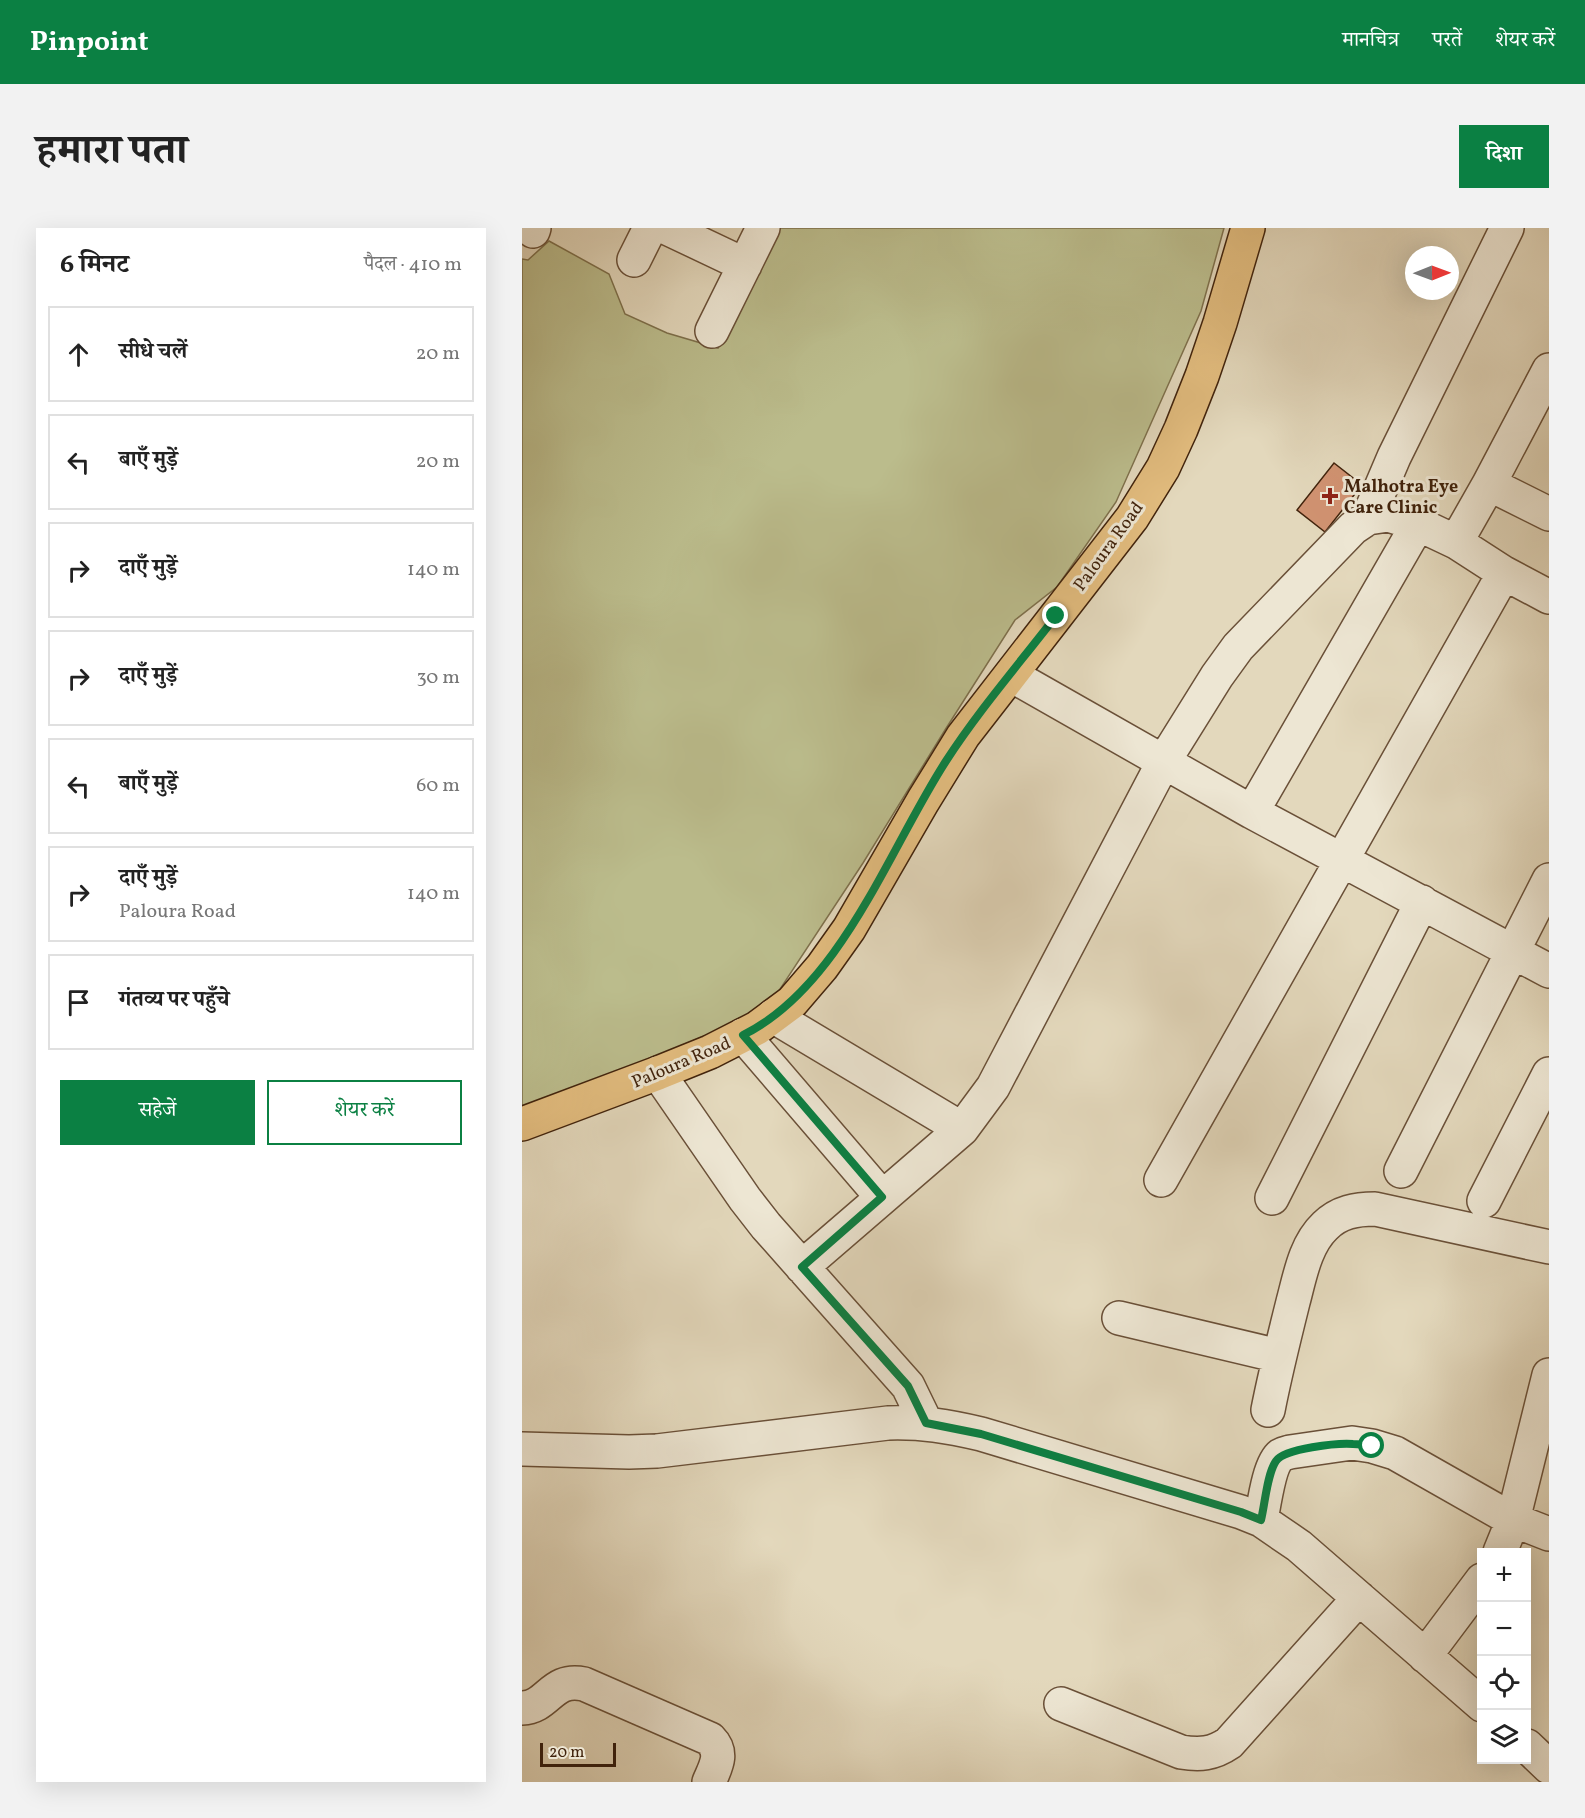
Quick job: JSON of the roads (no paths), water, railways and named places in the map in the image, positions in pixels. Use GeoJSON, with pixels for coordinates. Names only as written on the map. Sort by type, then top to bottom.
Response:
{"type":"FeatureCollection","features":[{"type":"Feature","properties":{"kind":"main road","name":"Paloura Road"},"geometry":{"type":"LineString","coordinates":[[522,1124],[710,1052],[757,1028],[792,1002],[822,967],[849,930],[945,762],[1131,518],[1163,468],[1202,376],[1248,228]]}},
{"type":"Feature","properties":{"kind":"street"},"geometry":{"type":"LineString","coordinates":[[634,261],[650,228]]}},
{"type":"Feature","properties":{"kind":"street"},"geometry":{"type":"LineString","coordinates":[[667,228],[745,265]]}},
{"type":"Feature","properties":{"kind":"street"},"geometry":{"type":"LineString","coordinates":[[712,331],[763,228]]}},
{"type":"Feature","properties":{"kind":"street"},"geometry":{"type":"LineString","coordinates":[[1368,518],[1394,458],[1507,228]]}},
{"type":"Feature","properties":{"kind":"street"},"geometry":{"type":"LineString","coordinates":[[1456,542],[1549,370]]}},
{"type":"Feature","properties":{"kind":"street"},"geometry":{"type":"LineString","coordinates":[[1489,484],[1549,514]]}},
{"type":"Feature","properties":{"kind":"street"},"geometry":{"type":"LineString","coordinates":[[802,1267],[962,1129],[993,1087],[1164,761],[1217,676],[1238,647],[1353,528],[1368,518],[1388,515],[1418,524],[1456,542],[1504,573],[1549,597]]}},
{"type":"Feature","properties":{"kind":"street"},"geometry":{"type":"LineString","coordinates":[[1252,812],[1418,524]]}},
{"type":"Feature","properties":{"kind":"street"},"geometry":{"type":"LineString","coordinates":[[1161,1179],[1504,573]]}},
{"type":"Feature","properties":{"kind":"street"},"geometry":{"type":"LineString","coordinates":[[1011,675],[1252,812],[1342,858],[1549,971]]}},
{"type":"Feature","properties":{"kind":"street"},"geometry":{"type":"LineString","coordinates":[[1401,1171],[1549,880]]}},
{"type":"Feature","properties":{"kind":"street"},"geometry":{"type":"LineString","coordinates":[[1272,1198],[1422,902]]}},
{"type":"Feature","properties":{"kind":"street"},"geometry":{"type":"LineString","coordinates":[[773,1016],[962,1129]]}},
{"type":"Feature","properties":{"kind":"street"},"geometry":{"type":"LineString","coordinates":[[743,1035],[882,1197]]}},
{"type":"Feature","properties":{"kind":"street"},"geometry":{"type":"LineString","coordinates":[[658,1073],[766,1226],[908,1386],[926,1423]]}},
{"type":"Feature","properties":{"kind":"street"},"geometry":{"type":"LineString","coordinates":[[1484,1201],[1549,1074]]}},
{"type":"Feature","properties":{"kind":"street"},"geometry":{"type":"LineString","coordinates":[[1268,1410],[1279,1356],[1305,1260],[1313,1241],[1324,1227],[1338,1216],[1357,1209],[1376,1209],[1549,1247]]}},
{"type":"Feature","properties":{"kind":"street"},"geometry":{"type":"LineString","coordinates":[[1119,1318],[1279,1356]]}},
{"type":"Feature","properties":{"kind":"street"},"geometry":{"type":"LineString","coordinates":[[1502,1548],[1513,1520],[1549,1375]]}},
{"type":"Feature","properties":{"kind":"street"},"geometry":{"type":"LineString","coordinates":[[522,1449],[657,1451],[888,1423],[926,1423],[981,1434],[1261,1520],[1299,1546],[1477,1701]]}},
{"type":"Feature","properties":{"kind":"street"},"geometry":{"type":"LineString","coordinates":[[1261,1520],[1271,1474],[1275,1462],[1281,1455],[1352,1443],[1395,1453],[1513,1520],[1549,1534]]}},
{"type":"Feature","properties":{"kind":"street"},"geometry":{"type":"LineString","coordinates":[[1425,1656],[1477,1587]]}},
{"type":"Feature","properties":{"kind":"street"},"geometry":{"type":"LineString","coordinates":[[1061,1704],[1181,1752],[1209,1753],[1229,1743],[1359,1598]]}},
{"type":"Feature","properties":{"kind":"street"},"geometry":{"type":"LineString","coordinates":[[522,1708],[540,1702],[563,1684],[573,1682],[584,1684],[710,1739],[717,1746],[718,1755],[709,1782]]}},
{"type":"Feature","properties":{"kind":"street"},"geometry":{"type":"LineString","coordinates":[[1531,1750],[1549,1767]]}},
{"type":"Feature","properties":{"kind":"place","name":"Malhotra Eye Care Clinic"},"geometry":{"type":"Point","coordinates":[1330,496]}}]}
